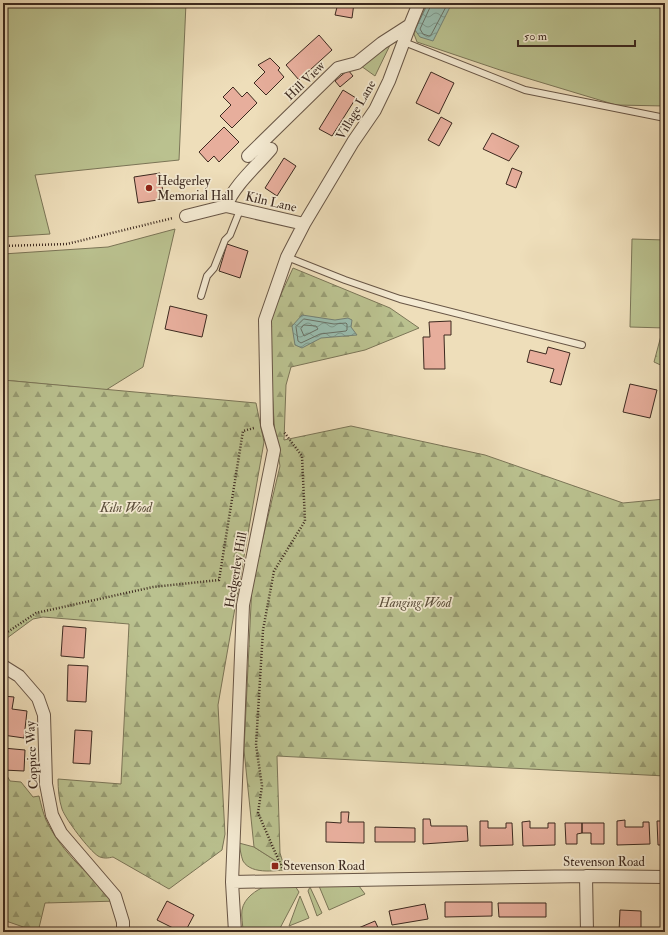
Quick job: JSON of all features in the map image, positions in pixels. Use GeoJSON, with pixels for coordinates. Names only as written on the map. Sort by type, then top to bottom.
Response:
{"type":"FeatureCollection","features":[{"type":"Feature","properties":{"kind":"street","name":"Village Lane"},"geometry":{"type":"LineString","coordinates":[[304,224],[375,110],[389,81],[419,3]]}},
{"type":"Feature","properties":{"kind":"street","name":"Hill View"},"geometry":{"type":"LineString","coordinates":[[248,156],[338,68],[357,63],[382,43],[410,25]]}},
{"type":"Feature","properties":{"kind":"street"},"geometry":{"type":"LineString","coordinates":[[226,206],[229,198],[271,149]]}},
{"type":"Feature","properties":{"kind":"street","name":"Kiln Lane"},"geometry":{"type":"LineString","coordinates":[[186,216],[226,206],[304,224]]}},
{"type":"Feature","properties":{"kind":"street","name":"Hedgerley Hill"},"geometry":{"type":"LineString","coordinates":[[235,932],[232,882],[243,605],[274,450],[268,425],[267,411],[265,320],[287,257],[304,224]]}},
{"type":"Feature","properties":{"kind":"street","name":"Coppice Way"},"geometry":{"type":"LineString","coordinates":[[3,666],[19,676],[38,698],[44,716],[46,784],[52,815],[60,833],[115,896],[123,922],[123,932]]}},
{"type":"Feature","properties":{"kind":"street"},"geometry":{"type":"LineString","coordinates":[[586,876],[587,932]]}},
{"type":"Feature","properties":{"kind":"street","name":"Stevenson Road"},"geometry":{"type":"LineString","coordinates":[[232,882],[586,876],[665,877]]}},
{"type":"Feature","properties":{"kind":"lane"},"geometry":{"type":"LineString","coordinates":[[404,42],[525,90],[665,118]]}},
{"type":"Feature","properties":{"kind":"lane"},"geometry":{"type":"LineString","coordinates":[[202,296],[207,276],[214,268],[225,240],[230,235],[240,210]]}},
{"type":"Feature","properties":{"kind":"lane"},"geometry":{"type":"LineString","coordinates":[[287,257],[345,280],[400,299],[582,345]]}},
{"type":"Feature","properties":{"kind":"path"},"geometry":{"type":"LineString","coordinates":[[3,246],[67,244],[186,216]]}},
{"type":"Feature","properties":{"kind":"path"},"geometry":{"type":"LineString","coordinates":[[267,411],[302,456],[304,485],[305,521],[274,571],[263,630],[256,745],[262,786],[258,813],[288,881]]}},
{"type":"Feature","properties":{"kind":"path"},"geometry":{"type":"LineString","coordinates":[[3,635],[36,613],[153,587],[219,580],[243,431],[268,425]]}},
{"type":"Feature","properties":{"kind":"green space"},"geometry":{"type":"Polygon","coordinates":[[[3,3],[186,3],[179,160],[35,175],[50,234],[3,237],[3,3]]]}},
{"type":"Feature","properties":{"kind":"green space"},"geometry":{"type":"Polygon","coordinates":[[[427,3],[665,3],[665,106],[616,105],[500,70],[417,42],[414,34],[427,3]]]}},
{"type":"Feature","properties":{"kind":"green space"},"geometry":{"type":"Polygon","coordinates":[[[392,41],[375,76],[361,66],[392,41]]]}},
{"type":"Feature","properties":{"kind":"green space"},"geometry":{"type":"Polygon","coordinates":[[[175,229],[143,367],[106,390],[3,380],[3,254],[108,247],[175,229]]]}},
{"type":"Feature","properties":{"kind":"green space"},"geometry":{"type":"Polygon","coordinates":[[[632,239],[665,240],[665,328],[630,327],[632,239]]]}},
{"type":"Feature","properties":{"kind":"green space","name":"Hanging Wood"},"geometry":{"type":"Polygon","coordinates":[[[293,268],[390,308],[419,328],[365,350],[291,367],[286,385],[284,440],[351,426],[485,455],[623,503],[665,499],[665,776],[277,756],[280,853],[284,866],[254,847],[244,750],[252,584],[280,466],[275,437],[268,323],[293,268]]]}},
{"type":"Feature","properties":{"kind":"green space"},"geometry":{"type":"Polygon","coordinates":[[[665,331],[665,367],[654,362],[662,332],[665,331]]]}},
{"type":"Feature","properties":{"kind":"green space","name":"Kiln Wood"},"geometry":{"type":"Polygon","coordinates":[[[3,380],[256,403],[264,442],[218,705],[225,834],[222,850],[169,889],[113,857],[104,858],[94,853],[64,814],[59,798],[58,779],[121,784],[129,624],[43,617],[33,619],[3,641],[3,380]]]}},
{"type":"Feature","properties":{"kind":"green space"},"geometry":{"type":"Polygon","coordinates":[[[3,774],[6,774],[10,781],[21,782],[33,797],[39,796],[46,820],[60,843],[88,874],[119,901],[45,903],[38,932],[3,920],[3,774]]]}},
{"type":"Feature","properties":{"kind":"green space"},"geometry":{"type":"Polygon","coordinates":[[[239,843],[254,847],[284,866],[293,869],[266,871],[253,869],[247,866],[243,861],[239,843]]]}},
{"type":"Feature","properties":{"kind":"green space"},"geometry":{"type":"Polygon","coordinates":[[[266,886],[295,886],[299,892],[278,932],[243,932],[242,910],[245,902],[251,895],[266,886]]]}},
{"type":"Feature","properties":{"kind":"green space"},"geometry":{"type":"Polygon","coordinates":[[[319,886],[359,886],[365,894],[329,910],[319,886]]]}},
{"type":"Feature","properties":{"kind":"green space"},"geometry":{"type":"Polygon","coordinates":[[[310,887],[322,913],[317,916],[308,891],[310,887]]]}},
{"type":"Feature","properties":{"kind":"green space"},"geometry":{"type":"Polygon","coordinates":[[[300,896],[309,918],[289,926],[300,896]]]}},
{"type":"Feature","properties":{"kind":"water"},"geometry":{"type":"Polygon","coordinates":[[[428,3],[452,3],[433,41],[420,37],[415,30],[428,3]]]}},
{"type":"Feature","properties":{"kind":"water"},"geometry":{"type":"Polygon","coordinates":[[[302,315],[335,320],[348,318],[352,320],[351,327],[357,335],[321,338],[302,348],[295,345],[292,326],[302,315]]]}},
{"type":"Feature","properties":{"kind":"building"},"geometry":{"type":"Polygon","coordinates":[[[338,3],[354,3],[352,18],[335,15],[338,3]]]}},
{"type":"Feature","properties":{"kind":"building"},"geometry":{"type":"Polygon","coordinates":[[[319,35],[332,50],[299,80],[286,65],[319,35]]]}},
{"type":"Feature","properties":{"kind":"building"},"geometry":{"type":"Polygon","coordinates":[[[270,58],[280,68],[278,70],[284,77],[266,95],[254,83],[265,72],[258,65],[270,58]]]}},
{"type":"Feature","properties":{"kind":"building"},"geometry":{"type":"Polygon","coordinates":[[[348,70],[353,76],[340,87],[335,81],[348,70]]]}},
{"type":"Feature","properties":{"kind":"building"},"geometry":{"type":"Polygon","coordinates":[[[431,72],[454,83],[439,114],[416,103],[431,72]]]}},
{"type":"Feature","properties":{"kind":"building"},"geometry":{"type":"Polygon","coordinates":[[[233,87],[242,97],[247,92],[257,103],[232,128],[220,116],[231,105],[223,97],[233,87]]]}},
{"type":"Feature","properties":{"kind":"building"},"geometry":{"type":"Polygon","coordinates":[[[343,90],[356,98],[332,136],[319,129],[343,90]]]}},
{"type":"Feature","properties":{"kind":"building"},"geometry":{"type":"Polygon","coordinates":[[[441,117],[452,123],[439,146],[428,140],[441,117]]]}},
{"type":"Feature","properties":{"kind":"building"},"geometry":{"type":"Polygon","coordinates":[[[224,127],[239,142],[219,162],[214,156],[208,162],[199,152],[224,127]]]}},
{"type":"Feature","properties":{"kind":"building"},"geometry":{"type":"Polygon","coordinates":[[[492,133],[519,146],[509,161],[483,149],[492,133]]]}},
{"type":"Feature","properties":{"kind":"building"},"geometry":{"type":"Polygon","coordinates":[[[284,158],[296,166],[277,196],[265,188],[284,158]]]}},
{"type":"Feature","properties":{"kind":"building"},"geometry":{"type":"Polygon","coordinates":[[[512,168],[522,172],[516,188],[506,184],[512,168]]]}},
{"type":"Feature","properties":{"kind":"building","name":"Hedgerley Memorial Hall"},"geometry":{"type":"Polygon","coordinates":[[[160,173],[164,199],[138,203],[134,177],[160,173]]]}},
{"type":"Feature","properties":{"kind":"building"},"geometry":{"type":"Polygon","coordinates":[[[227,244],[248,251],[240,278],[219,271],[227,244]]]}},
{"type":"Feature","properties":{"kind":"building"},"geometry":{"type":"Polygon","coordinates":[[[170,306],[207,315],[202,337],[165,329],[170,306]]]}},
{"type":"Feature","properties":{"kind":"building"},"geometry":{"type":"Polygon","coordinates":[[[451,321],[451,335],[444,335],[445,369],[424,369],[423,337],[430,337],[429,322],[451,321]]]}},
{"type":"Feature","properties":{"kind":"building"},"geometry":{"type":"Polygon","coordinates":[[[548,347],[570,353],[561,385],[550,382],[554,369],[527,362],[530,350],[546,354],[548,347]]]}},
{"type":"Feature","properties":{"kind":"building"},"geometry":{"type":"Polygon","coordinates":[[[630,384],[657,390],[650,418],[623,412],[630,384]]]}},
{"type":"Feature","properties":{"kind":"building"},"geometry":{"type":"Polygon","coordinates":[[[63,626],[86,628],[84,658],[61,656],[63,626]]]}},
{"type":"Feature","properties":{"kind":"building"},"geometry":{"type":"Polygon","coordinates":[[[68,665],[88,666],[86,702],[67,701],[68,665]]]}},
{"type":"Feature","properties":{"kind":"building"},"geometry":{"type":"Polygon","coordinates":[[[3,696],[14,697],[12,709],[27,711],[24,738],[3,735],[6,712],[3,711],[3,696]]]}},
{"type":"Feature","properties":{"kind":"building"},"geometry":{"type":"Polygon","coordinates":[[[75,730],[92,731],[90,764],[73,763],[75,730]]]}},
{"type":"Feature","properties":{"kind":"building"},"geometry":{"type":"Polygon","coordinates":[[[3,748],[25,750],[24,771],[3,770],[3,748]]]}},
{"type":"Feature","properties":{"kind":"building"},"geometry":{"type":"Polygon","coordinates":[[[341,812],[349,812],[348,822],[364,822],[364,843],[326,842],[326,822],[341,823],[341,812]]]}},
{"type":"Feature","properties":{"kind":"building"},"geometry":{"type":"Polygon","coordinates":[[[423,819],[430,819],[431,826],[467,826],[468,841],[423,844],[423,819]]]}},
{"type":"Feature","properties":{"kind":"building"},"geometry":{"type":"Polygon","coordinates":[[[625,820],[625,827],[643,827],[643,822],[649,822],[650,844],[617,845],[617,821],[625,820]]]}},
{"type":"Feature","properties":{"kind":"building"},"geometry":{"type":"Polygon","coordinates":[[[480,821],[488,821],[488,828],[506,828],[506,823],[512,823],[513,845],[480,846],[480,821]]]}},
{"type":"Feature","properties":{"kind":"building"},"geometry":{"type":"Polygon","coordinates":[[[530,821],[530,828],[548,828],[548,823],[555,823],[555,845],[523,846],[522,822],[530,821]]]}},
{"type":"Feature","properties":{"kind":"building"},"geometry":{"type":"Polygon","coordinates":[[[657,821],[665,821],[665,845],[658,845],[657,821]]]}},
{"type":"Feature","properties":{"kind":"building"},"geometry":{"type":"Polygon","coordinates":[[[565,823],[582,823],[582,833],[577,834],[577,844],[566,844],[565,823]]]}},
{"type":"Feature","properties":{"kind":"building"},"geometry":{"type":"Polygon","coordinates":[[[582,823],[604,823],[604,844],[591,844],[591,833],[582,833],[582,823]]]}},
{"type":"Feature","properties":{"kind":"building"},"geometry":{"type":"Polygon","coordinates":[[[375,827],[415,828],[415,842],[375,842],[375,827]]]}},
{"type":"Feature","properties":{"kind":"building"},"geometry":{"type":"Polygon","coordinates":[[[167,901],[194,915],[185,932],[181,932],[157,920],[167,901]]]}},
{"type":"Feature","properties":{"kind":"building"},"geometry":{"type":"Polygon","coordinates":[[[445,902],[492,902],[492,916],[445,917],[445,902]]]}},
{"type":"Feature","properties":{"kind":"building"},"geometry":{"type":"Polygon","coordinates":[[[498,903],[546,903],[546,917],[499,917],[498,903]]]}},
{"type":"Feature","properties":{"kind":"building"},"geometry":{"type":"Polygon","coordinates":[[[425,904],[428,919],[392,925],[389,911],[425,904]]]}},
{"type":"Feature","properties":{"kind":"building"},"geometry":{"type":"Polygon","coordinates":[[[620,910],[641,911],[641,932],[619,932],[620,910]]]}},
{"type":"Feature","properties":{"kind":"building"},"geometry":{"type":"Polygon","coordinates":[[[375,921],[380,932],[349,932],[375,921]]]}},
{"type":"Feature","properties":{"kind":"place","name":"Hedgerley Memorial Hall"},"geometry":{"type":"Point","coordinates":[149,188]}},
{"type":"Feature","properties":{"kind":"place","name":"Stevenson Road"},"geometry":{"type":"Point","coordinates":[275,866]}}]}
